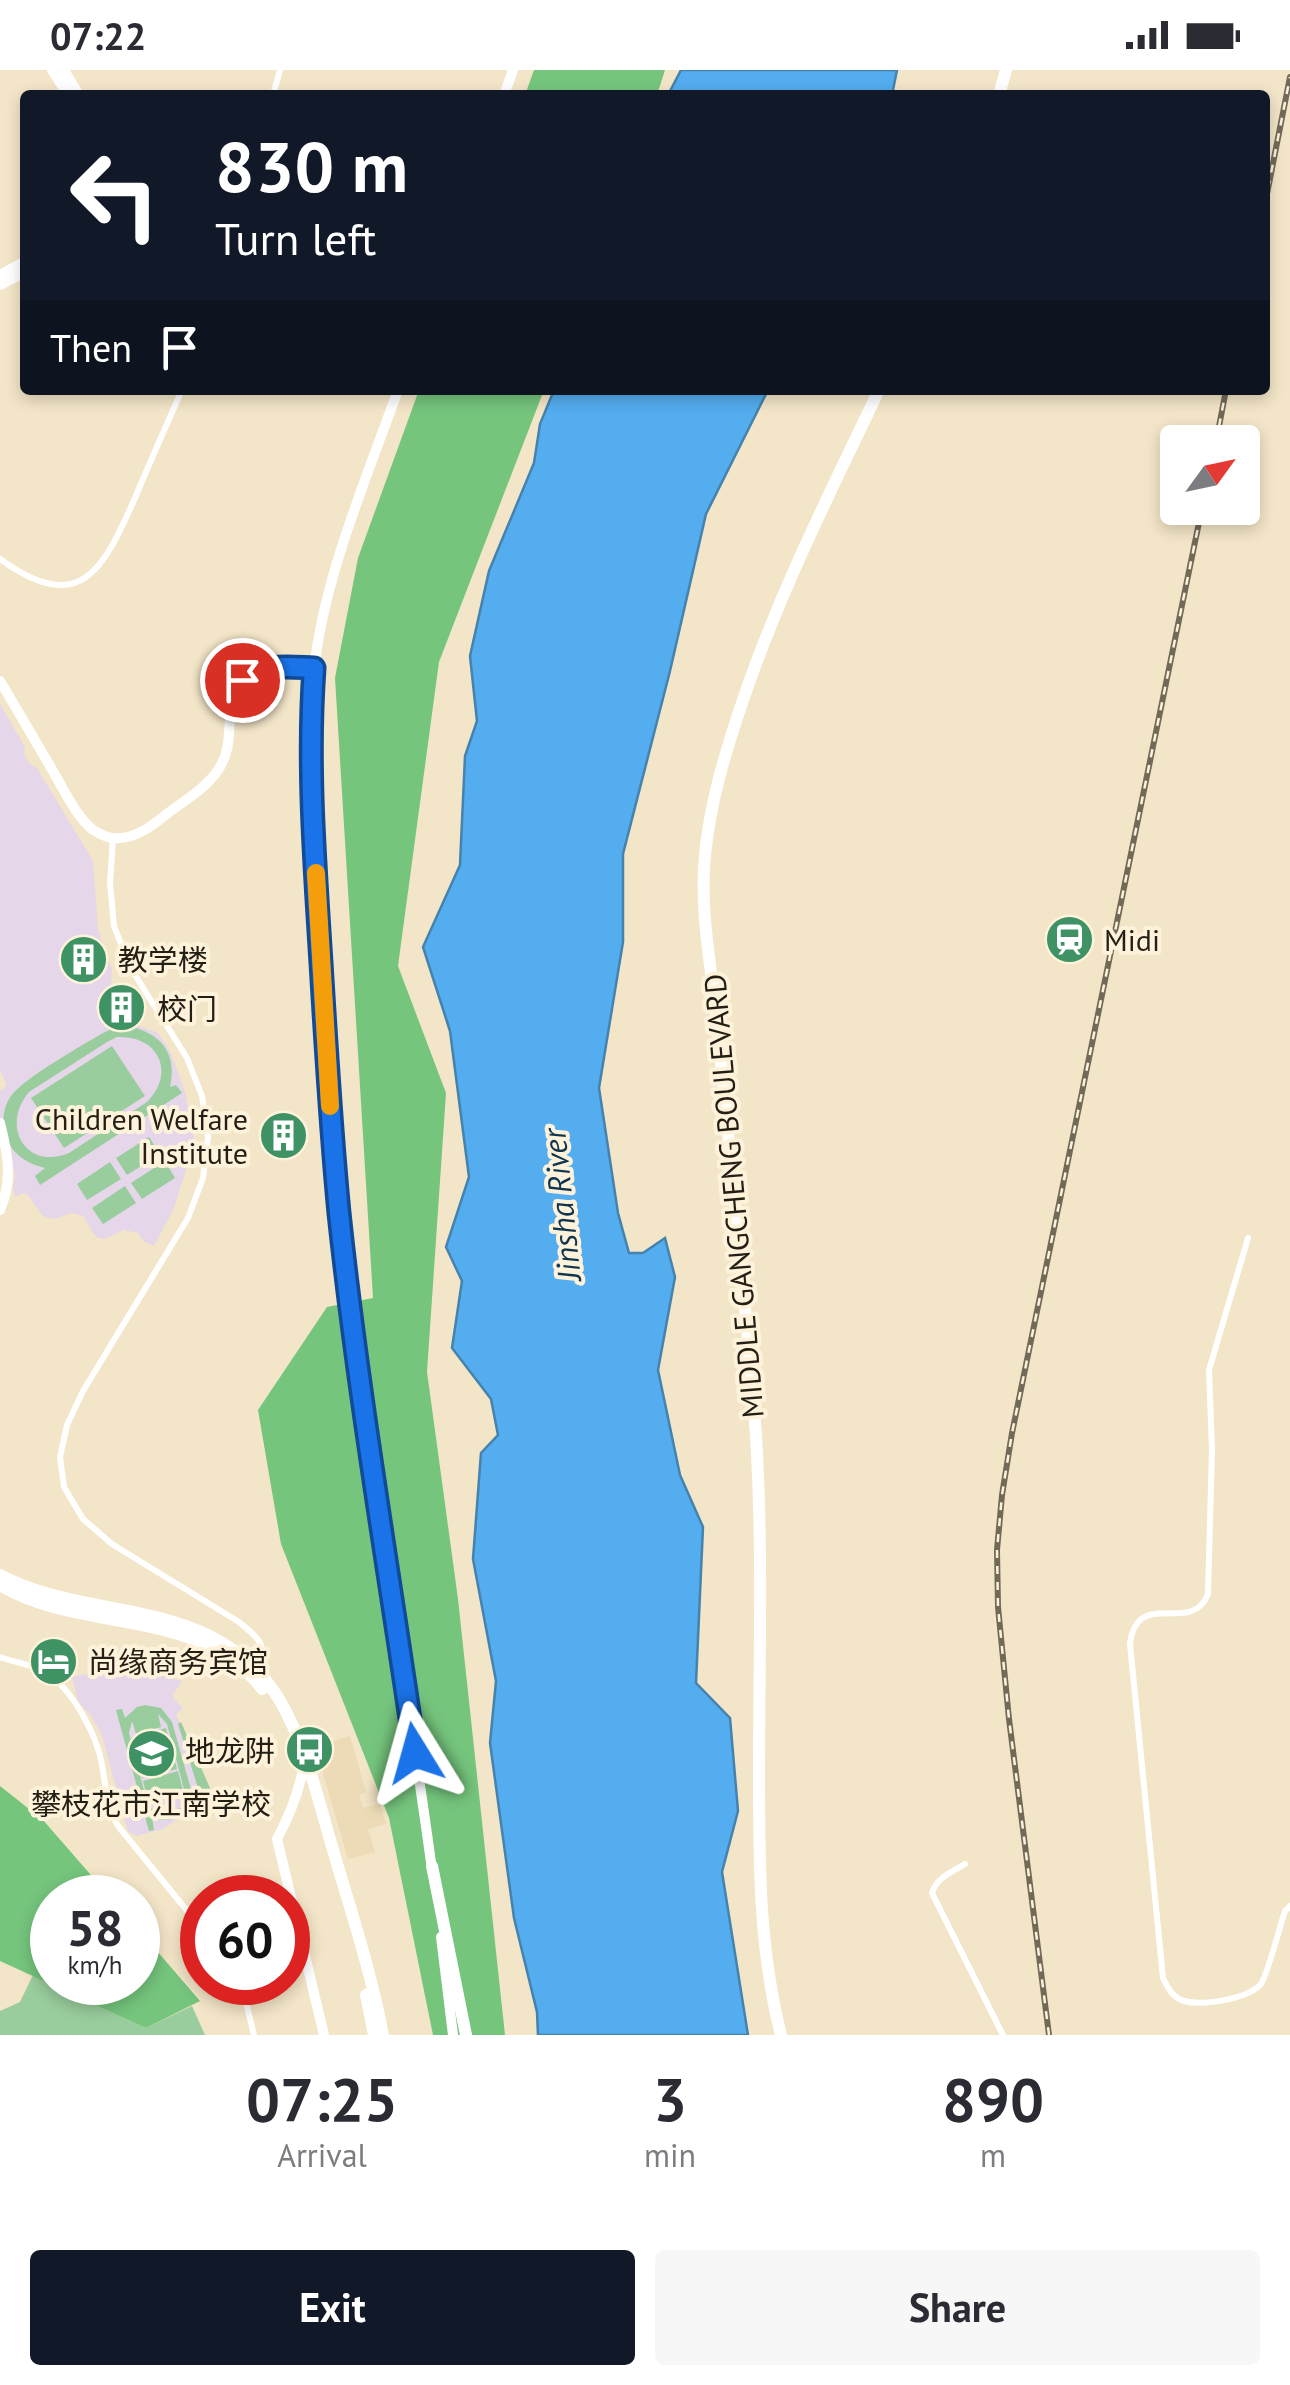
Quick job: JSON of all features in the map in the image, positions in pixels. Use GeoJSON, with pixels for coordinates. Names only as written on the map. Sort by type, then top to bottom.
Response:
{"type":"FeatureCollection","features":[{"type":"Feature","properties":{"kind":"highway","name":"MIDDLE GANGCHENG BOULEVARD"},"geometry":{"type":"LineString","coordinates":[[781,2035],[765,1959],[759,1887],[756,1438],[705,918],[704,858],[730,740],[765,635],[877,395]]}},
{"type":"Feature","properties":{"kind":"highway"},"geometry":{"type":"LineString","coordinates":[[0,1575],[60,1599],[186,1626],[237,1652],[259,1672],[278,1697],[305,1758],[364,1956],[383,2035]]}},
{"type":"Feature","properties":{"kind":"highway"},"geometry":{"type":"LineString","coordinates":[[0,1584],[18,1595],[58,1608],[182,1636],[210,1647],[256,1682],[289,1736],[362,1974],[374,2035]]}},
{"type":"Feature","properties":{"kind":"highway"},"geometry":{"type":"LineString","coordinates":[[432,1866],[466,2035]]}},
{"type":"Feature","properties":{"kind":"main road"},"geometry":{"type":"LineString","coordinates":[[396,395],[349,525],[324,611],[314,668],[311,796],[340,1215],[354,1336],[432,1866]]}},
{"type":"Feature","properties":{"kind":"main road"},"geometry":{"type":"LineString","coordinates":[[0,681],[77,812],[94,831],[113,838],[150,828],[212,778],[228,748],[231,706],[242,680],[268,667],[314,668]]}},
{"type":"Feature","properties":{"kind":"main road"},"geometry":{"type":"LineString","coordinates":[[0,1124],[9,1168],[7,1192],[0,1210]]}},
{"type":"Feature","properties":{"kind":"main road"},"geometry":{"type":"LineString","coordinates":[[305,1758],[292,1809],[277,1839],[324,2035]]}},
{"type":"Feature","properties":{"kind":"main road"},"geometry":{"type":"LineString","coordinates":[[441,1925],[453,2035]]}},
{"type":"Feature","properties":{"kind":"street"},"geometry":{"type":"LineString","coordinates":[[0,559],[20,574],[48,584],[75,584],[98,569],[114,545],[180,395]]}},
{"type":"Feature","properties":{"kind":"street"},"geometry":{"type":"LineString","coordinates":[[113,838],[110,883],[114,926],[130,967],[187,1058],[202,1096],[208,1138],[203,1178],[188,1218],[83,1390],[66,1425],[60,1457],[64,1487],[83,1519],[112,1544],[253,1633],[265,1656],[259,1672]]}},
{"type":"Feature","properties":{"kind":"street"},"geometry":{"type":"LineString","coordinates":[[1248,1238],[1209,1370],[1212,1450],[1208,1594],[1204,1606],[1193,1612],[1156,1613],[1140,1619],[1132,1630],[1130,1644],[1163,1978],[1170,1992],[1182,2001],[1206,2002],[1233,1998],[1260,1986],[1290,1906]]}},
{"type":"Feature","properties":{"kind":"street"},"geometry":{"type":"LineString","coordinates":[[0,1657],[44,1671],[80,1711],[98,1743],[111,1815],[180,1901]]}},
{"type":"Feature","properties":{"kind":"street"},"geometry":{"type":"LineString","coordinates":[[965,1864],[934,1886],[934,1900],[1002,2035]]}},
{"type":"Feature","properties":{"kind":"street"},"geometry":{"type":"LineString","coordinates":[[247,2005],[254,2035]]}},
{"type":"Feature","properties":{"kind":"shaded area"},"geometry":{"type":"Polygon","coordinates":[[[0,704],[25,747],[24,755],[37,768],[93,861],[98,928],[112,968],[111,985],[117,987],[116,993],[134,1018],[140,1019],[139,1026],[158,1033],[171,1053],[186,1095],[194,1138],[192,1151],[174,1208],[154,1246],[143,1241],[138,1233],[124,1230],[105,1239],[98,1238],[84,1216],[71,1213],[48,1218],[28,1195],[15,1197],[15,1174],[0,1121],[0,1091],[7,1086],[0,1070],[0,704]]]}},
{"type":"Feature","properties":{"kind":"shaded area","name":"攀枝花市江南学校"},"geometry":{"type":"Polygon","coordinates":[[[107,1662],[182,1681],[172,1696],[183,1709],[176,1714],[213,1795],[163,1829],[136,1836],[128,1831],[102,1736],[78,1701],[72,1677],[91,1673],[107,1662]]]}},
{"type":"Feature","properties":{"kind":"shaded area"},"geometry":{"type":"Polygon","coordinates":[[[350,1736],[366,1792],[359,1795],[363,1808],[380,1804],[386,1824],[368,1829],[375,1852],[348,1859],[315,1746],[350,1736]]]}},
{"type":"Feature","properties":{"kind":"green space"},"geometry":{"type":"Polygon","coordinates":[[[534,70],[665,70],[659,90],[527,90],[534,70]]]}},
{"type":"Feature","properties":{"kind":"green space"},"geometry":{"type":"Polygon","coordinates":[[[417,395],[542,395],[439,662],[398,966],[446,1093],[427,1372],[458,1599],[505,2035],[433,2035],[389,1818],[281,1544],[258,1410],[327,1307],[373,1298],[335,678],[358,558],[417,395]]]}},
{"type":"Feature","properties":{"kind":"green space"},"geometry":{"type":"Polygon","coordinates":[[[130,1026],[159,1041],[169,1056],[170,1087],[176,1085],[182,1093],[40,1185],[35,1176],[45,1168],[20,1157],[5,1134],[8,1100],[40,1072],[116,1027],[130,1026]],[[117,1037],[107,1042],[29,1092],[17,1118],[22,1142],[30,1151],[54,1157],[69,1153],[147,1102],[160,1079],[159,1058],[153,1049],[132,1038],[117,1037]]]}},
{"type":"Feature","properties":{"kind":"green space"},"geometry":{"type":"Polygon","coordinates":[[[112,1046],[145,1096],[64,1148],[31,1098],[112,1046]]]}},
{"type":"Feature","properties":{"kind":"green space"},"geometry":{"type":"Polygon","coordinates":[[[149,1137],[160,1154],[127,1175],[116,1158],[149,1137]]]}},
{"type":"Feature","properties":{"kind":"green space"},"geometry":{"type":"Polygon","coordinates":[[[165,1161],[175,1178],[142,1199],[131,1183],[165,1161]]]}},
{"type":"Feature","properties":{"kind":"green space"},"geometry":{"type":"Polygon","coordinates":[[[110,1162],[121,1179],[87,1200],[77,1184],[110,1162]]]}},
{"type":"Feature","properties":{"kind":"green space"},"geometry":{"type":"Polygon","coordinates":[[[125,1186],[136,1203],[103,1224],[92,1208],[125,1186]]]}},
{"type":"Feature","properties":{"kind":"green space"},"geometry":{"type":"Polygon","coordinates":[[[137,1707],[161,1708],[172,1722],[192,1793],[184,1813],[167,1820],[152,1817],[154,1830],[149,1831],[116,1710],[122,1709],[125,1718],[137,1707]],[[158,1714],[161,1727],[136,1734],[132,1721],[129,1733],[147,1802],[155,1812],[173,1814],[182,1806],[185,1793],[167,1724],[158,1714]]]}},
{"type":"Feature","properties":{"kind":"green space"},"geometry":{"type":"Polygon","coordinates":[[[181,1722],[213,1795],[196,1807],[198,1788],[178,1724],[181,1722]]]}},
{"type":"Feature","properties":{"kind":"green space"},"geometry":{"type":"Polygon","coordinates":[[[166,1728],[171,1747],[137,1757],[131,1738],[166,1728]]]}},
{"type":"Feature","properties":{"kind":"green space"},"geometry":{"type":"Polygon","coordinates":[[[172,1750],[177,1769],[142,1778],[137,1759],[172,1750]]]}},
{"type":"Feature","properties":{"kind":"green space"},"geometry":{"type":"Polygon","coordinates":[[[178,1771],[183,1790],[148,1800],[143,1781],[178,1771]]]}},
{"type":"Feature","properties":{"kind":"green space"},"geometry":{"type":"Polygon","coordinates":[[[0,1786],[43,1820],[91,1875],[30,1875],[30,1975],[0,1961],[0,1786]]]}},
{"type":"Feature","properties":{"kind":"green space"},"geometry":{"type":"Polygon","coordinates":[[[160,1955],[180,1978],[180,2005],[192,2005],[146,2028],[96,2005],[160,2005],[160,1955]]]}},
{"type":"Feature","properties":{"kind":"green space"},"geometry":{"type":"Polygon","coordinates":[[[30,1981],[30,2005],[97,2005],[146,2028],[192,2006],[205,2035],[0,2035],[0,2011],[20,2002],[30,1981]]]}},
{"type":"Feature","properties":{"kind":"water"},"geometry":{"type":"Polygon","coordinates":[[[681,70],[897,70],[893,90],[671,90],[681,70]]]}},
{"type":"Feature","properties":{"kind":"water","name":"Jinsha River"},"geometry":{"type":"Polygon","coordinates":[[[552,395],[766,395],[706,514],[623,854],[623,942],[599,1088],[618,1213],[629,1253],[643,1253],[665,1238],[675,1277],[658,1370],[680,1475],[703,1527],[696,1683],[730,1718],[738,1811],[722,1872],[748,2035],[538,2035],[537,2012],[514,1918],[490,1743],[496,1681],[473,1559],[481,1453],[498,1435],[491,1399],[452,1348],[462,1281],[446,1247],[469,1177],[450,1031],[423,947],[460,865],[465,756],[477,721],[470,656],[489,571],[534,463],[540,424],[552,395]]]}},
{"type":"Feature","properties":{"kind":"railway"},"geometry":{"type":"LineString","coordinates":[[1270,179],[1290,77]]}},
{"type":"Feature","properties":{"kind":"railway"},"geometry":{"type":"LineString","coordinates":[[1219,425],[1225,395]]}},
{"type":"Feature","properties":{"kind":"railway"},"geometry":{"type":"LineString","coordinates":[[1049,2035],[998,1607],[997,1550],[1002,1495],[1199,525]]}},
{"type":"Feature","properties":{"kind":"slow traffic"},"geometry":{"type":"LineString","coordinates":[[316,873],[330,1106]]}},
{"type":"Feature","properties":{"kind":"place","name":"Midi"},"geometry":{"type":"Point","coordinates":[1069,939]}},
{"type":"Feature","properties":{"kind":"place","name":"教学楼"},"geometry":{"type":"Point","coordinates":[83,959]}},
{"type":"Feature","properties":{"kind":"place","name":"校门"},"geometry":{"type":"Point","coordinates":[122,1008]}},
{"type":"Feature","properties":{"kind":"place","name":"Children Welfare Institute"},"geometry":{"type":"Point","coordinates":[283,1135]}},
{"type":"Feature","properties":{"kind":"place","name":"尚缘商务宾馆"},"geometry":{"type":"Point","coordinates":[53,1661]}},
{"type":"Feature","properties":{"kind":"place","name":"地龙阱"},"geometry":{"type":"Point","coordinates":[310,1750]}},
{"type":"Feature","properties":{"kind":"place","name":"攀枝花市江南学校"},"geometry":{"type":"Point","coordinates":[151,1754]}},
{"type":"Feature","properties":{"kind":"route"},"geometry":{"type":"LineString","coordinates":[[242,680],[268,667],[314,668],[311,796],[329,1099],[354,1336],[415,1753]]}}]}
